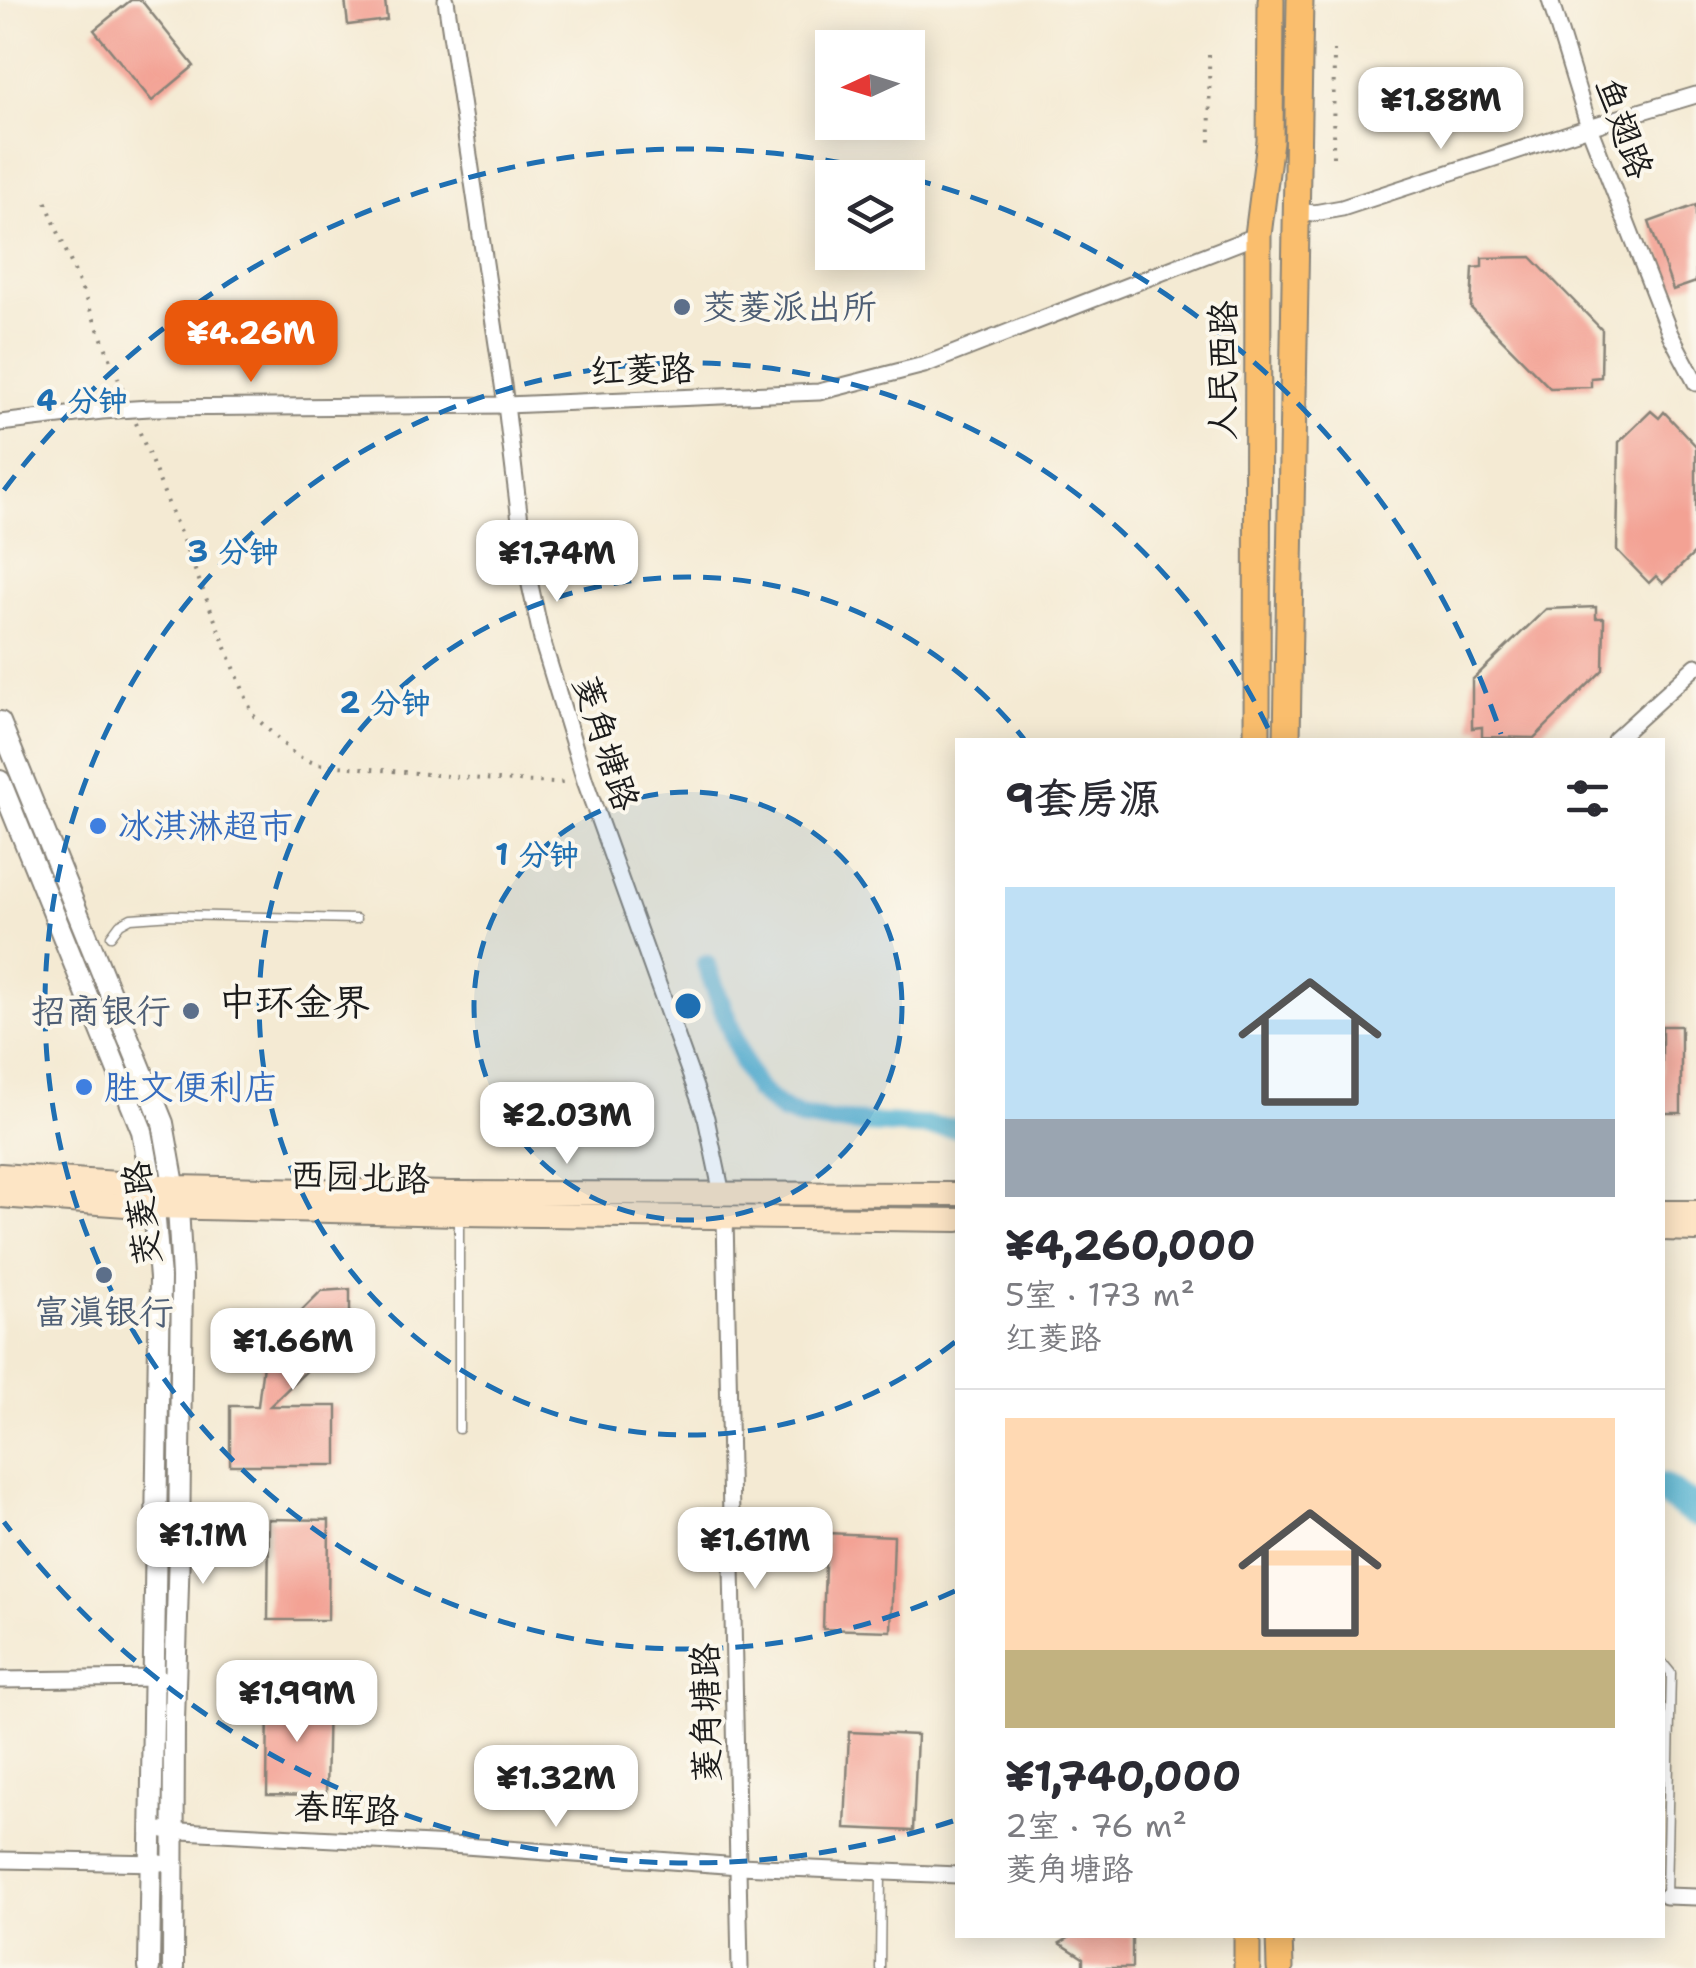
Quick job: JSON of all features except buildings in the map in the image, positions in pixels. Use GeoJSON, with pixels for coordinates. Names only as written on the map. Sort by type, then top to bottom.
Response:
{"type":"FeatureCollection","features":[{"type":"Feature","properties":{"kind":"main road","name":"人民西路"},"geometry":{"type":"LineString","coordinates":[[1257,738],[1258,235],[1270,141],[1272,0]]}},
{"type":"Feature","properties":{"kind":"main road","name":"人民西路"},"geometry":{"type":"LineString","coordinates":[[1286,738],[1300,0]]}},
{"type":"Feature","properties":{"kind":"main road","name":"西园北路"},"geometry":{"type":"LineString","coordinates":[[0,1175],[153,1196]]}},
{"type":"Feature","properties":{"kind":"main road","name":"西园北路"},"geometry":{"type":"LineString","coordinates":[[177,1197],[450,1193],[955,1220]]}},
{"type":"Feature","properties":{"kind":"main road","name":"西园北路"},"geometry":{"type":"LineString","coordinates":[[0,1196],[153,1196],[459,1214],[955,1194]]}},
{"type":"Feature","properties":{"kind":"main road"},"geometry":{"type":"LineString","coordinates":[[1665,1212],[1696,1212]]}},
{"type":"Feature","properties":{"kind":"main road"},"geometry":{"type":"LineString","coordinates":[[1665,1229],[1696,1230]]}},
{"type":"Feature","properties":{"kind":"main road"},"geometry":{"type":"LineString","coordinates":[[1247,1938],[1247,1968]]}},
{"type":"Feature","properties":{"kind":"main road"},"geometry":{"type":"LineString","coordinates":[[1279,1938],[1280,1968]]}},
{"type":"Feature","properties":{"kind":"street","name":"菱角塘路"},"geometry":{"type":"LineString","coordinates":[[446,0],[506,406],[524,562],[542,640],[584,781],[706,1118],[723,1205],[740,1968]]}},
{"type":"Feature","properties":{"kind":"street","name":"鱼翅路"},"geometry":{"type":"LineString","coordinates":[[1550,0],[1589,127],[1670,334],[1696,383]]}},
{"type":"Feature","properties":{"kind":"street"},"geometry":{"type":"LineString","coordinates":[[1297,211],[1342,208],[1696,95]]}},
{"type":"Feature","properties":{"kind":"street","name":"红菱路"},"geometry":{"type":"LineString","coordinates":[[0,424],[131,410],[506,406],[820,392],[924,365],[1258,235]]}},
{"type":"Feature","properties":{"kind":"street"},"geometry":{"type":"LineString","coordinates":[[1617,738],[1696,666]]}},
{"type":"Feature","properties":{"kind":"street","name":"茭菱路"},"geometry":{"type":"LineString","coordinates":[[0,722],[163,1123],[177,1197],[182,1277],[172,1968]]}},
{"type":"Feature","properties":{"kind":"street","name":"茭菱路"},"geometry":{"type":"LineString","coordinates":[[0,781],[142,1131],[153,1196],[160,1278],[149,1968]]}},
{"type":"Feature","properties":{"kind":"street"},"geometry":{"type":"LineString","coordinates":[[0,1680],[176,1678]]}},
{"type":"Feature","properties":{"kind":"street","name":"春晖路"},"geometry":{"type":"LineString","coordinates":[[152,1829],[451,1844],[739,1866],[955,1874]]}},
{"type":"Feature","properties":{"kind":"street"},"geometry":{"type":"LineString","coordinates":[[0,1860],[175,1863]]}},
{"type":"Feature","properties":{"kind":"street"},"geometry":{"type":"LineString","coordinates":[[1666,1896],[1696,1897]]}},
{"type":"Feature","properties":{"kind":"lane"},"geometry":{"type":"LineString","coordinates":[[111,936],[130,918],[356,919]]}},
{"type":"Feature","properties":{"kind":"lane"},"geometry":{"type":"LineString","coordinates":[[459,1214],[459,1429]]}},
{"type":"Feature","properties":{"kind":"lane"},"geometry":{"type":"LineString","coordinates":[[1665,1666],[1671,1673],[1666,1896]]}},
{"type":"Feature","properties":{"kind":"lane"},"geometry":{"type":"LineString","coordinates":[[880,1872],[880,1968]]}},
{"type":"Feature","properties":{"kind":"path"},"geometry":{"type":"LineString","coordinates":[[1333,157],[1334,50]]}},
{"type":"Feature","properties":{"kind":"path"},"geometry":{"type":"LineString","coordinates":[[1209,55],[1210,148]]}},
{"type":"Feature","properties":{"kind":"path"},"geometry":{"type":"LineString","coordinates":[[46,202],[253,715],[296,756],[317,764],[481,779],[584,781]]}},
{"type":"Feature","properties":{"kind":"waterway"},"geometry":{"type":"LineString","coordinates":[[706,964],[757,1089],[782,1110],[828,1121],[955,1128]]}},
{"type":"Feature","properties":{"kind":"waterway"},"geometry":{"type":"LineString","coordinates":[[1665,1491],[1696,1511]]}},
{"type":"Feature","properties":{"kind":"place","name":"茭菱派出所"},"geometry":{"type":"Point","coordinates":[682,307]}},
{"type":"Feature","properties":{"kind":"place","name":"冰淇淋超市"},"geometry":{"type":"Point","coordinates":[98,826]}},
{"type":"Feature","properties":{"kind":"place","name":"招商银行"},"geometry":{"type":"Point","coordinates":[191,1011]}},
{"type":"Feature","properties":{"kind":"place","name":"胜文便利店"},"geometry":{"type":"Point","coordinates":[84,1087]}},
{"type":"Feature","properties":{"kind":"place","name":"富滇银行"},"geometry":{"type":"Point","coordinates":[104,1275]}},
{"type":"Feature","properties":{"kind":"district","name":"中环金界"},"geometry":{"type":"Point","coordinates":[294,1002]}}]}
